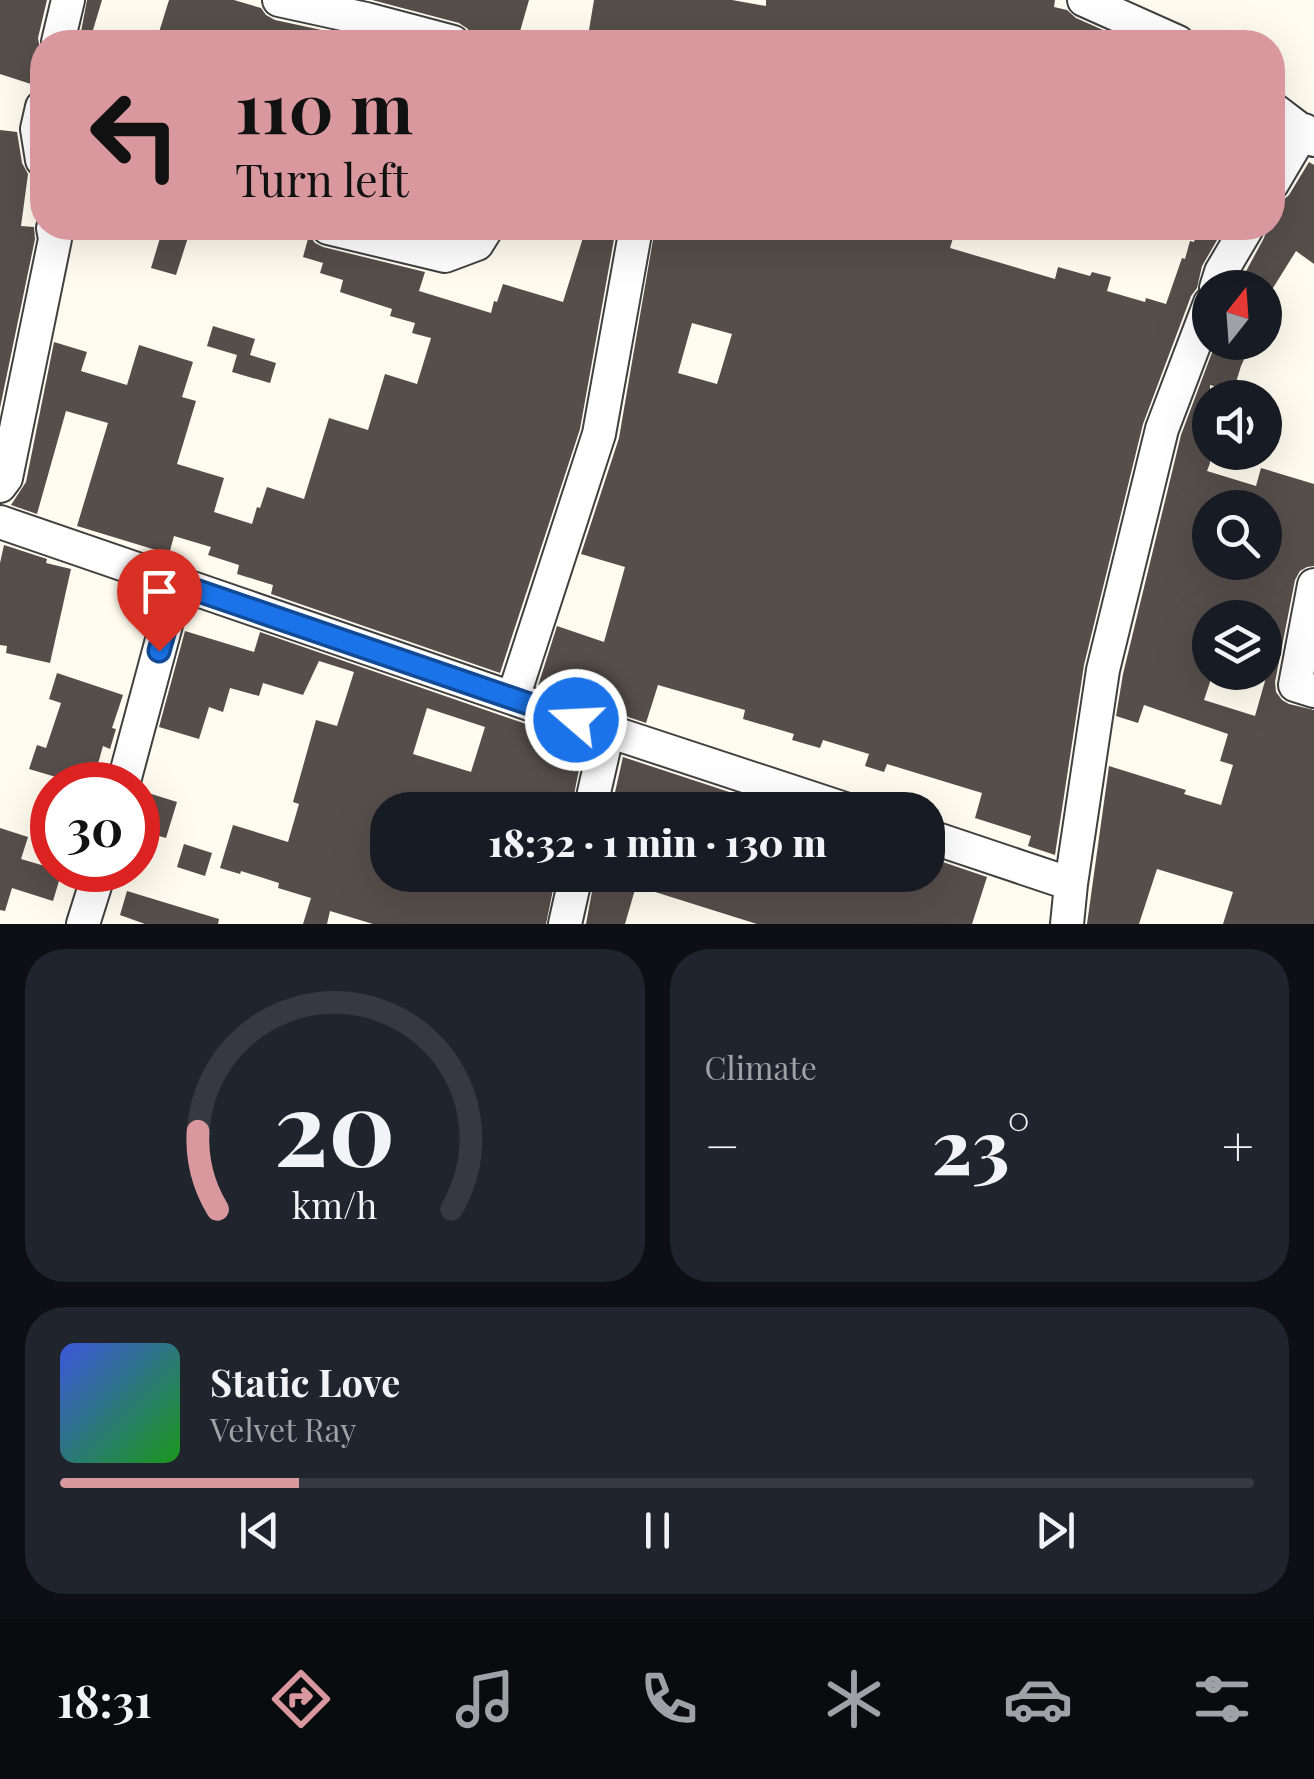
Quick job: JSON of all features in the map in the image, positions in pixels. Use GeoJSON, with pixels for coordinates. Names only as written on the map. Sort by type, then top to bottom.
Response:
{"type":"FeatureCollection","features":[{"type":"Feature","properties":{"kind":"street"},"geometry":{"type":"LineString","coordinates":[[61,30],[68,0]]}},
{"type":"Feature","properties":{"kind":"street"},"geometry":{"type":"LineString","coordinates":[[280,0],[408,30]]}},
{"type":"Feature","properties":{"kind":"street"},"geometry":{"type":"LineString","coordinates":[[1084,0],[1163,25]]}},
{"type":"Feature","properties":{"kind":"street"},"geometry":{"type":"LineString","coordinates":[[1285,117],[1309,135],[1285,167]]}},
{"type":"Feature","properties":{"kind":"street"},"geometry":{"type":"LineString","coordinates":[[0,486],[6,478],[56,240]]}},
{"type":"Feature","properties":{"kind":"street"},"geometry":{"type":"LineString","coordinates":[[378,240],[445,256],[480,240]]}},
{"type":"Feature","properties":{"kind":"street"},"geometry":{"type":"LineString","coordinates":[[512,698],[599,434],[634,240]]}},
{"type":"Feature","properties":{"kind":"street"},"geometry":{"type":"LineString","coordinates":[[1223,270],[1240,240]]}},
{"type":"Feature","properties":{"kind":"street"},"geometry":{"type":"LineString","coordinates":[[1067,924],[1103,670],[1162,429],[1192,350]]}},
{"type":"Feature","properties":{"kind":"street"},"geometry":{"type":"LineString","coordinates":[[0,522],[793,792]]}},
{"type":"Feature","properties":{"kind":"street"},"geometry":{"type":"LineString","coordinates":[[129,762],[178,584]]}},
{"type":"Feature","properties":{"kind":"street"},"geometry":{"type":"LineString","coordinates":[[1314,585],[1295,685],[1314,691]]}},
{"type":"Feature","properties":{"kind":"street"},"geometry":{"type":"LineString","coordinates":[[594,792],[608,731]]}},
{"type":"Feature","properties":{"kind":"street"},"geometry":{"type":"LineString","coordinates":[[945,842],[1071,884]]}},
{"type":"Feature","properties":{"kind":"street"},"geometry":{"type":"LineString","coordinates":[[83,924],[93,892]]}},
{"type":"Feature","properties":{"kind":"street"},"geometry":{"type":"LineString","coordinates":[[564,924],[572,892]]}},
{"type":"Feature","properties":{"kind":"building"},"geometry":{"type":"Polygon","coordinates":[[[0,0],[47,0],[40,30],[30,30],[30,84],[0,74],[0,0]]]}},
{"type":"Feature","properties":{"kind":"building"},"geometry":{"type":"Polygon","coordinates":[[[87,0],[102,0],[93,30],[81,30],[87,0]]]}},
{"type":"Feature","properties":{"kind":"building"},"geometry":{"type":"Polygon","coordinates":[[[169,0],[234,0],[261,8],[275,20],[321,30],[160,30],[169,0]]]}},
{"type":"Feature","properties":{"kind":"building"},"geometry":{"type":"Polygon","coordinates":[[[372,0],[529,0],[520,30],[468,30],[459,23],[372,0]]]}},
{"type":"Feature","properties":{"kind":"building"},"geometry":{"type":"Polygon","coordinates":[[[594,0],[732,0],[766,6],[766,0],[1055,0],[1054,7],[1103,30],[589,30],[594,0]]]}},
{"type":"Feature","properties":{"kind":"building"},"geometry":{"type":"Polygon","coordinates":[[[0,130],[17,132],[22,163],[28,174],[21,226],[30,227],[30,240],[35,240],[0,408],[0,130]]]}},
{"type":"Feature","properties":{"kind":"building"},"geometry":{"type":"Polygon","coordinates":[[[1309,162],[1314,165],[1314,264],[1296,251],[1282,274],[1282,270],[1247,270],[1263,240],[1285,240],[1285,198],[1309,162]]]}},
{"type":"Feature","properties":{"kind":"building"},"geometry":{"type":"Polygon","coordinates":[[[159,240],[187,240],[176,275],[151,268],[159,240]]]}},
{"type":"Feature","properties":{"kind":"building"},"geometry":{"type":"Polygon","coordinates":[[[308,240],[425,272],[419,291],[491,313],[503,284],[563,302],[582,240],[614,240],[580,429],[500,673],[271,594],[273,585],[237,574],[239,565],[208,555],[211,547],[174,536],[169,554],[77,526],[108,423],[66,411],[37,514],[11,505],[26,482],[54,342],[87,352],[81,371],[127,385],[139,345],[193,362],[182,397],[196,401],[177,464],[224,478],[214,512],[252,524],[267,487],[304,499],[329,418],[368,430],[385,374],[417,384],[431,338],[412,333],[415,323],[390,316],[392,309],[340,292],[343,280],[320,273],[323,263],[303,257],[308,240]]]}},
{"type":"Feature","properties":{"kind":"building"},"geometry":{"type":"Polygon","coordinates":[[[653,240],[952,240],[950,248],[1055,279],[1058,267],[1111,277],[1107,291],[1166,304],[1190,241],[1217,240],[1201,270],[1192,270],[1192,295],[1143,424],[1084,665],[1055,855],[1028,846],[1031,836],[975,818],[982,793],[887,764],[884,772],[865,766],[869,754],[823,740],[820,748],[792,740],[794,734],[743,719],[745,710],[658,685],[646,723],[538,686],[557,626],[604,642],[625,567],[581,554],[619,438],[653,240]],[[692,323],[678,373],[717,384],[732,334],[692,323]]]}},
{"type":"Feature","properties":{"kind":"building"},"geometry":{"type":"Polygon","coordinates":[[[213,326],[255,339],[250,355],[276,363],[270,383],[232,372],[237,355],[207,346],[213,326]]]}},
{"type":"Feature","properties":{"kind":"building"},"geometry":{"type":"Polygon","coordinates":[[[1209,360],[1244,360],[1237,380],[1202,380],[1209,360]]]}},
{"type":"Feature","properties":{"kind":"building"},"geometry":{"type":"Polygon","coordinates":[[[1192,406],[1192,470],[1207,470],[1256,486],[1260,470],[1268,470],[1314,484],[1314,566],[1300,571],[1295,580],[1282,646],[1282,600],[1192,600],[1192,690],[1207,690],[1204,700],[1255,716],[1262,690],[1276,690],[1289,704],[1314,710],[1314,924],[1223,924],[1233,892],[1157,869],[1139,924],[1087,924],[1109,766],[1221,805],[1233,765],[1220,761],[1228,734],[1144,705],[1138,723],[1116,716],[1181,435],[1192,406]]]}},
{"type":"Feature","properties":{"kind":"building"},"geometry":{"type":"Polygon","coordinates":[[[4,545],[71,569],[50,663],[6,653],[7,646],[0,645],[0,563],[4,545]]]}},
{"type":"Feature","properties":{"kind":"building"},"geometry":{"type":"Polygon","coordinates":[[[185,631],[254,652],[260,632],[584,744],[575,792],[370,792],[370,892],[553,892],[546,924],[373,924],[330,911],[327,924],[303,924],[311,898],[278,888],[279,883],[220,868],[233,825],[288,842],[299,804],[293,802],[316,720],[337,726],[354,672],[319,661],[303,695],[263,683],[259,696],[230,688],[223,712],[209,707],[199,739],[159,727],[185,631]],[[427,708],[413,754],[471,772],[485,727],[427,708]]]}},
{"type":"Feature","properties":{"kind":"building"},"geometry":{"type":"Polygon","coordinates":[[[57,673],[123,695],[110,749],[103,746],[98,762],[31,762],[37,745],[46,748],[61,703],[49,699],[57,673]]]}},
{"type":"Feature","properties":{"kind":"building"},"geometry":{"type":"Polygon","coordinates":[[[623,757],[729,792],[615,792],[623,757]]]}},
{"type":"Feature","properties":{"kind":"building"},"geometry":{"type":"Polygon","coordinates":[[[160,797],[177,802],[166,838],[160,836],[160,797]]]}},
{"type":"Feature","properties":{"kind":"building"},"geometry":{"type":"Polygon","coordinates":[[[0,828],[28,837],[21,859],[30,862],[30,892],[56,892],[53,901],[12,888],[5,911],[0,910],[0,828]]]}},
{"type":"Feature","properties":{"kind":"building"},"geometry":{"type":"Polygon","coordinates":[[[184,844],[212,853],[205,876],[177,867],[184,844]]]}},
{"type":"Feature","properties":{"kind":"building"},"geometry":{"type":"Polygon","coordinates":[[[945,863],[987,877],[972,924],[757,924],[655,892],[945,892],[945,863]]]}},
{"type":"Feature","properties":{"kind":"building"},"geometry":{"type":"Polygon","coordinates":[[[127,892],[130,892],[219,919],[218,924],[145,924],[120,915],[127,892]]]}},
{"type":"Feature","properties":{"kind":"building"},"geometry":{"type":"Polygon","coordinates":[[[592,892],[634,892],[625,924],[586,924],[592,892]]]}},
{"type":"Feature","properties":{"kind":"route"},"geometry":{"type":"LineString","coordinates":[[159,651],[178,584],[576,720]]}}]}
